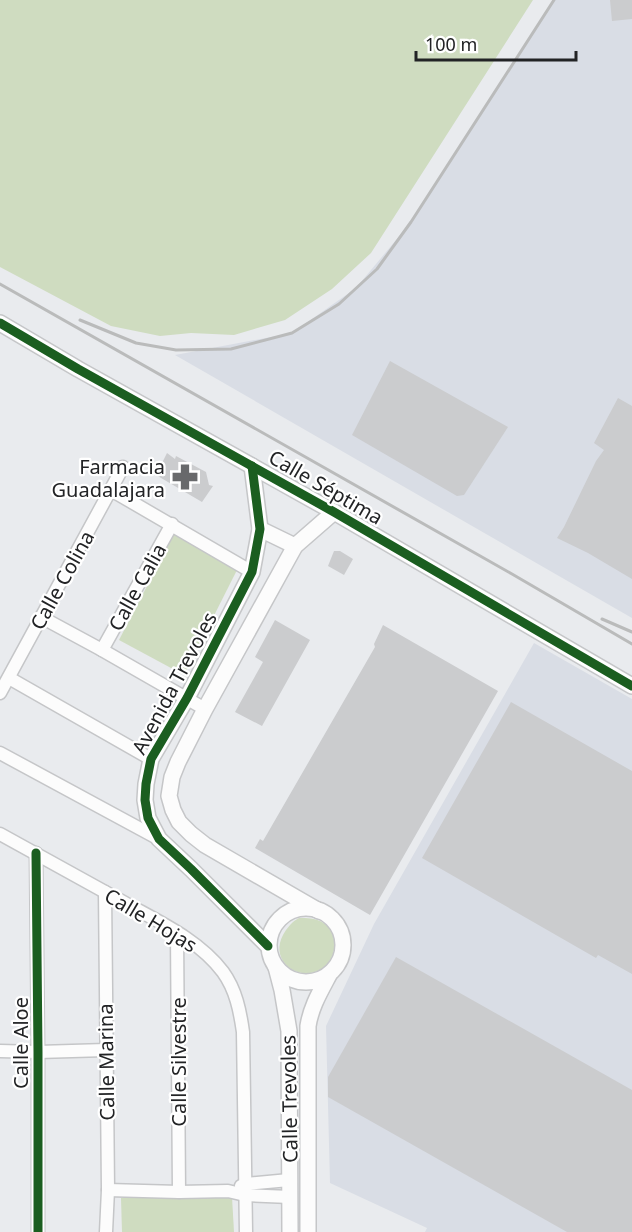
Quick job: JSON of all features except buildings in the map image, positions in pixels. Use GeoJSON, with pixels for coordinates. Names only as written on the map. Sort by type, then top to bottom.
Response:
{"type":"FeatureCollection","features":[{"type":"Feature","properties":{"kind":"street","name":"Calle Séptima"},"geometry":{"type":"LineString","coordinates":[[0,323],[334,512],[632,686]]}},
{"type":"Feature","properties":{"kind":"street","name":"Avenida Trevoles"},"geometry":{"type":"LineString","coordinates":[[252,466],[260,529],[252,572],[152,759],[145,800],[148,818],[159,839],[268,946]]}},
{"type":"Feature","properties":{"kind":"street","name":"Calle Colina"},"geometry":{"type":"LineString","coordinates":[[0,693],[123,467]]}},
{"type":"Feature","properties":{"kind":"street"},"geometry":{"type":"LineString","coordinates":[[111,490],[252,572]]}},
{"type":"Feature","properties":{"kind":"street","name":"Avenida Trevoles"},"geometry":{"type":"LineString","coordinates":[[319,910],[205,845],[179,822],[169,796],[172,777],[178,762],[295,546],[334,512]]}},
{"type":"Feature","properties":{"kind":"street","name":"Calle Calia"},"geometry":{"type":"LineString","coordinates":[[102,650],[172,524]]}},
{"type":"Feature","properties":{"kind":"street"},"geometry":{"type":"LineString","coordinates":[[260,529],[295,546]]}},
{"type":"Feature","properties":{"kind":"street"},"geometry":{"type":"LineString","coordinates":[[41,617],[205,709]]}},
{"type":"Feature","properties":{"kind":"street"},"geometry":{"type":"LineString","coordinates":[[9,678],[152,759]]}},
{"type":"Feature","properties":{"kind":"street"},"geometry":{"type":"LineString","coordinates":[[0,753],[159,839]]}},
{"type":"Feature","properties":{"kind":"street","name":"Calle Hojas"},"geometry":{"type":"LineString","coordinates":[[0,834],[177,933],[214,961],[231,984],[240,1007],[245,1057],[246,1232]]}},
{"type":"Feature","properties":{"kind":"street","name":"Calle Aloe"},"geometry":{"type":"LineString","coordinates":[[36,854],[38,1232]]}},
{"type":"Feature","properties":{"kind":"street","name":"Calle Marina"},"geometry":{"type":"LineString","coordinates":[[105,891],[108,1190],[106,1232]]}},
{"type":"Feature","properties":{"kind":"street"},"geometry":{"type":"LineString","coordinates":[[301,908],[319,910],[330,917],[339,928],[343,940],[338,965],[329,975],[315,981],[301,982],[287,977],[276,967],[270,957],[268,946],[272,928],[284,915],[301,908]]}},
{"type":"Feature","properties":{"kind":"street","name":"Calle Silvestre"},"geometry":{"type":"LineString","coordinates":[[177,933],[179,1192]]}},
{"type":"Feature","properties":{"kind":"street","name":"Calle Trevoles"},"geometry":{"type":"LineString","coordinates":[[276,967],[289,1031],[290,1232]]}},
{"type":"Feature","properties":{"kind":"street","name":"Calle Trevoles"},"geometry":{"type":"LineString","coordinates":[[308,1232],[308,1026],[316,999],[329,975]]}},
{"type":"Feature","properties":{"kind":"street"},"geometry":{"type":"LineString","coordinates":[[0,1051],[106,1050]]}},
{"type":"Feature","properties":{"kind":"street"},"geometry":{"type":"LineString","coordinates":[[108,1190],[228,1191],[290,1180]]}},
{"type":"Feature","properties":{"kind":"street"},"geometry":{"type":"LineString","coordinates":[[246,1189],[290,1197]]}},
{"type":"Feature","properties":{"kind":"shaded area"},"geometry":{"type":"Polygon","coordinates":[[[554,0],[632,0],[632,618],[175,355],[292,333],[356,288],[411,222],[554,0]]]}},
{"type":"Feature","properties":{"kind":"shaded area"},"geometry":{"type":"Polygon","coordinates":[[[534,643],[632,699],[632,1232],[425,1232],[427,1228],[330,1183],[326,1026],[374,924],[534,643]]]}},
{"type":"Feature","properties":{"kind":"green space"},"geometry":{"type":"Polygon","coordinates":[[[0,0],[533,0],[371,253],[332,289],[285,320],[234,335],[191,333],[160,336],[111,326],[0,267],[0,0]]]}},
{"type":"Feature","properties":{"kind":"green space"},"geometry":{"type":"Polygon","coordinates":[[[174,534],[237,570],[184,675],[119,640],[174,534]]]}},
{"type":"Feature","properties":{"kind":"green space"},"geometry":{"type":"Polygon","coordinates":[[[299,918],[322,922],[333,936],[335,945],[333,954],[326,966],[316,972],[305,973],[294,970],[285,964],[280,955],[280,943],[286,930],[299,918]]]}},
{"type":"Feature","properties":{"kind":"green space"},"geometry":{"type":"Polygon","coordinates":[[[232,1197],[234,1232],[122,1232],[121,1198],[232,1197]]]}},
{"type":"Feature","properties":{"kind":"railway"},"geometry":{"type":"LineString","coordinates":[[80,320],[136,343],[176,350],[231,349],[292,333],[339,304],[377,269],[411,222],[554,0]]}},
{"type":"Feature","properties":{"kind":"railway"},"geometry":{"type":"LineString","coordinates":[[0,284],[632,644]]}},
{"type":"Feature","properties":{"kind":"railway"},"geometry":{"type":"LineString","coordinates":[[602,619],[632,632]]}},
{"type":"Feature","properties":{"kind":"cycle path"},"geometry":{"type":"LineString","coordinates":[[0,323],[334,512],[632,686]]}},
{"type":"Feature","properties":{"kind":"cycle path"},"geometry":{"type":"LineString","coordinates":[[252,466],[260,529],[252,572],[187,698],[151,759],[145,800],[148,818],[159,839],[268,946]]}},
{"type":"Feature","properties":{"kind":"cycle path"},"geometry":{"type":"LineString","coordinates":[[36,853],[38,1232]]}},
{"type":"Feature","properties":{"kind":"place","name":"Farmacia Guadalajara"},"geometry":{"type":"Point","coordinates":[185,477]}}]}
